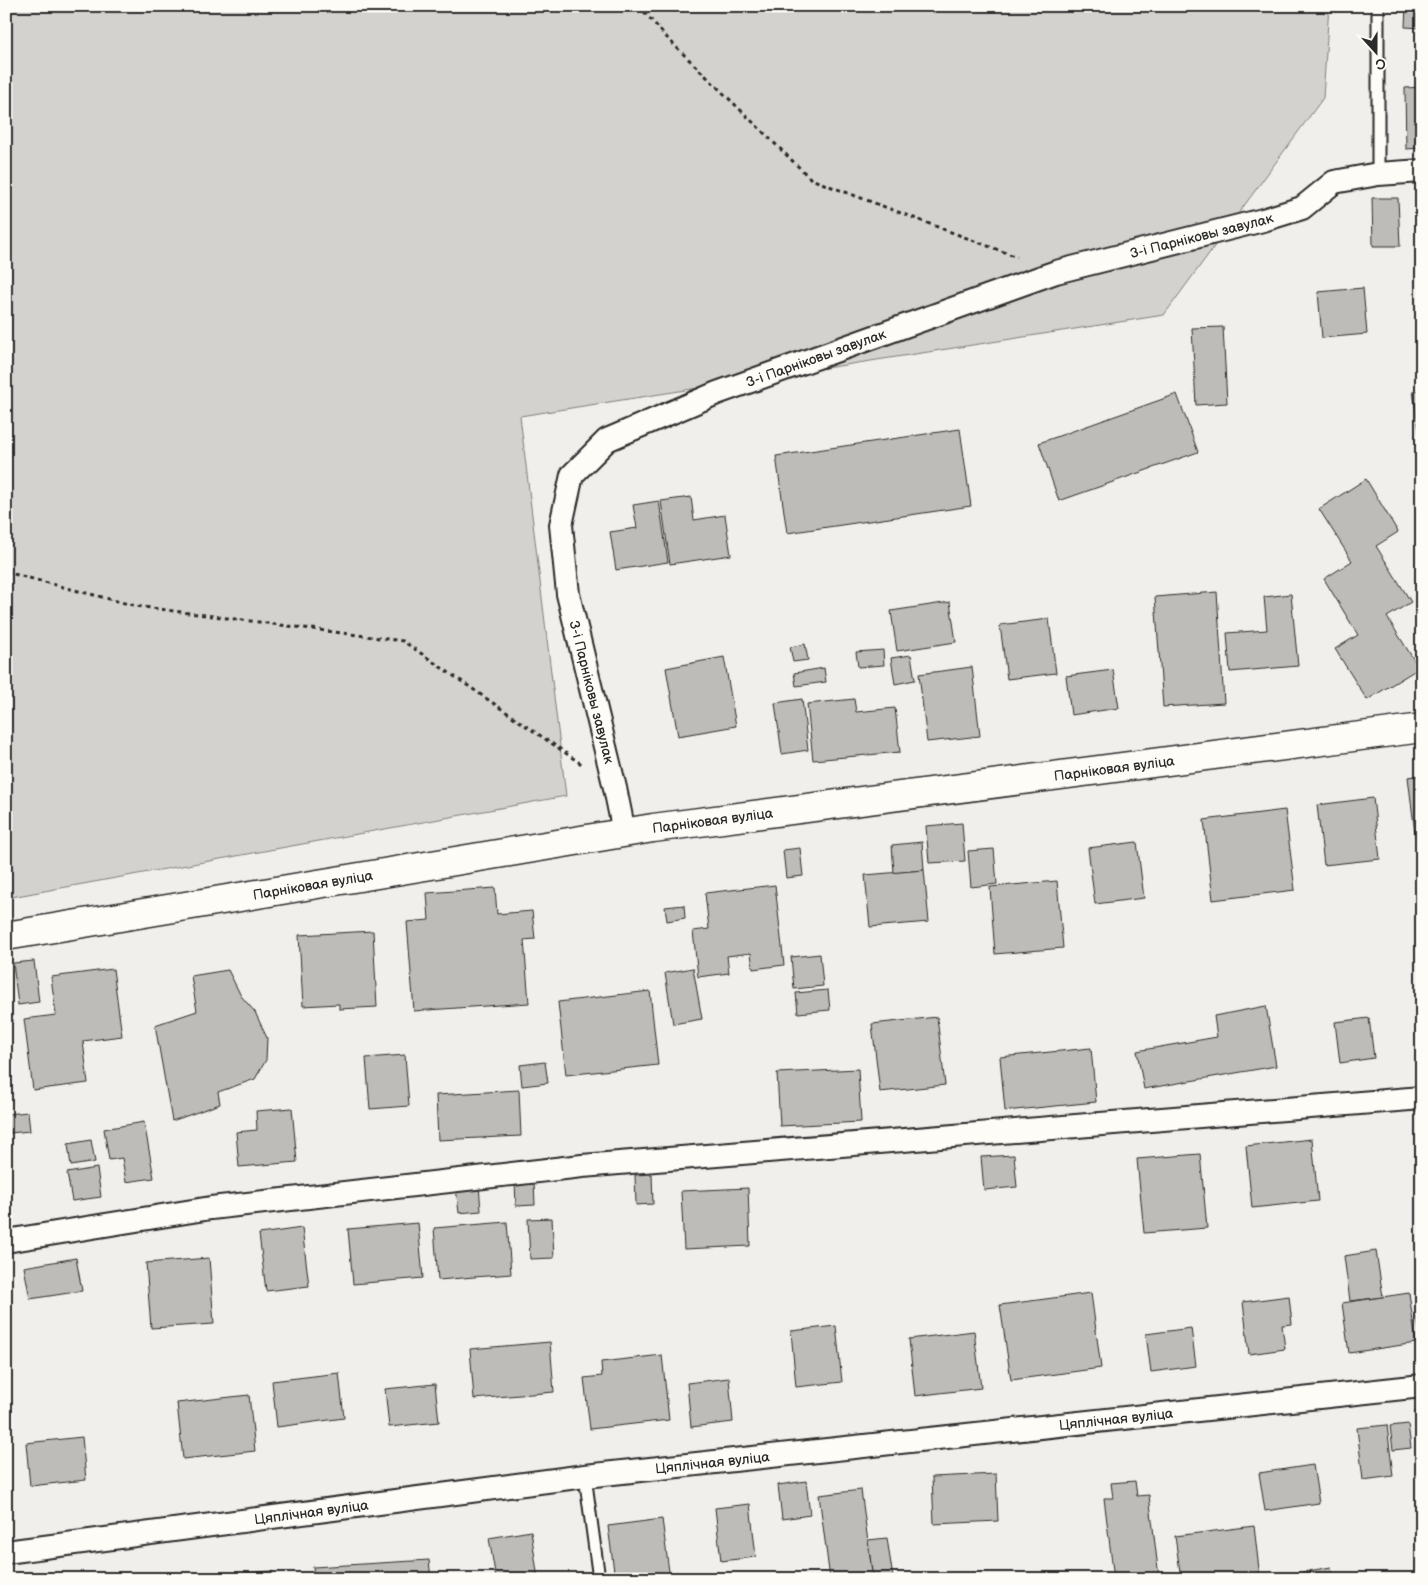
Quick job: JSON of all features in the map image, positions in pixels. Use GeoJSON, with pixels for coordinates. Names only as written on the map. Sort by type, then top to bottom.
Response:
{"type":"FeatureCollection","features":[{"type":"Feature","properties":{"kind":"street","name":"3-і Парніковы завулак"},"geometry":{"type":"LineString","coordinates":[[624,832],[568,594],[561,524],[572,476],[607,440],[717,393],[1056,272],[1263,220],[1302,208],[1334,182],[1378,174],[1422,171]]}},
{"type":"Feature","properties":{"kind":"street","name":"Парніковая вуліца"},"geometry":{"type":"LineString","coordinates":[[6,936],[624,832],[1422,728]]}},
{"type":"Feature","properties":{"kind":"street"},"geometry":{"type":"LineString","coordinates":[[6,1241],[211,1208],[582,1166],[1422,1098]]}},
{"type":"Feature","properties":{"kind":"street","name":"Цяплічная вуліца"},"geometry":{"type":"LineString","coordinates":[[6,1552],[586,1476],[1422,1386]]}},
{"type":"Feature","properties":{"kind":"lane"},"geometry":{"type":"LineString","coordinates":[[1378,6],[1378,174]]}},
{"type":"Feature","properties":{"kind":"lane"},"geometry":{"type":"LineString","coordinates":[[586,1476],[599,1579]]}},
{"type":"Feature","properties":{"kind":"path"},"geometry":{"type":"LineString","coordinates":[[639,6],[668,40],[811,180],[1056,272]]}},
{"type":"Feature","properties":{"kind":"path"},"geometry":{"type":"LineString","coordinates":[[6,572],[136,606],[403,641],[615,788]]}},
{"type":"Feature","properties":{"kind":"shaded area"},"geometry":{"type":"Polygon","coordinates":[[[6,6],[1329,6],[1323,98],[1164,315],[520,416],[566,796],[6,898],[6,6]]]}},
{"type":"Feature","properties":{"kind":"building"},"geometry":{"type":"Polygon","coordinates":[[[1406,6],[1422,6],[1422,28],[1405,27],[1406,6]]]}},
{"type":"Feature","properties":{"kind":"building"},"geometry":{"type":"Polygon","coordinates":[[[1422,87],[1422,148],[1406,149],[1405,88],[1422,87]]]}},
{"type":"Feature","properties":{"kind":"building"},"geometry":{"type":"Polygon","coordinates":[[[1372,198],[1398,198],[1400,246],[1373,246],[1372,198]]]}},
{"type":"Feature","properties":{"kind":"building"},"geometry":{"type":"Polygon","coordinates":[[[1363,288],[1367,334],[1322,338],[1318,292],[1363,288]]]}},
{"type":"Feature","properties":{"kind":"building"},"geometry":{"type":"Polygon","coordinates":[[[1223,327],[1227,403],[1196,405],[1192,328],[1223,327]]]}},
{"type":"Feature","properties":{"kind":"building"},"geometry":{"type":"Polygon","coordinates":[[[1422,390],[1422,452],[1413,391],[1422,390]]]}},
{"type":"Feature","properties":{"kind":"building"},"geometry":{"type":"Polygon","coordinates":[[[1177,394],[1198,452],[1059,501],[1039,443],[1177,394]]]}},
{"type":"Feature","properties":{"kind":"building"},"geometry":{"type":"Polygon","coordinates":[[[960,429],[971,506],[787,533],[776,456],[960,429]]]}},
{"type":"Feature","properties":{"kind":"building"},"geometry":{"type":"Polygon","coordinates":[[[1366,479],[1398,532],[1376,546],[1411,602],[1387,617],[1419,668],[1367,700],[1335,649],[1358,635],[1324,579],[1352,561],[1319,509],[1366,479]]]}},
{"type":"Feature","properties":{"kind":"building"},"geometry":{"type":"Polygon","coordinates":[[[691,497],[694,520],[725,515],[731,555],[670,564],[661,501],[691,497]]]}},
{"type":"Feature","properties":{"kind":"building"},"geometry":{"type":"Polygon","coordinates":[[[659,501],[668,562],[616,570],[610,532],[637,528],[633,505],[659,501]]]}},
{"type":"Feature","properties":{"kind":"building"},"geometry":{"type":"Polygon","coordinates":[[[1217,592],[1224,703],[1163,707],[1155,597],[1217,592]]]}},
{"type":"Feature","properties":{"kind":"building"},"geometry":{"type":"Polygon","coordinates":[[[1291,594],[1298,666],[1230,672],[1227,633],[1267,630],[1264,597],[1291,594]]]}},
{"type":"Feature","properties":{"kind":"building"},"geometry":{"type":"Polygon","coordinates":[[[950,602],[956,642],[897,651],[891,611],[950,602]]]}},
{"type":"Feature","properties":{"kind":"building"},"geometry":{"type":"Polygon","coordinates":[[[1049,619],[1056,673],[1007,679],[1000,625],[1049,619]]]}},
{"type":"Feature","properties":{"kind":"building"},"geometry":{"type":"Polygon","coordinates":[[[805,644],[808,660],[793,662],[790,647],[805,644]]]}},
{"type":"Feature","properties":{"kind":"building"},"geometry":{"type":"Polygon","coordinates":[[[883,650],[884,665],[858,667],[856,652],[883,650]]]}},
{"type":"Feature","properties":{"kind":"building"},"geometry":{"type":"Polygon","coordinates":[[[911,655],[915,680],[895,684],[891,658],[911,655]]]}},
{"type":"Feature","properties":{"kind":"building"},"geometry":{"type":"Polygon","coordinates":[[[724,657],[736,726],[678,736],[666,668],[724,657]]]}},
{"type":"Feature","properties":{"kind":"building"},"geometry":{"type":"Polygon","coordinates":[[[972,667],[980,736],[927,742],[919,674],[972,667]]]}},
{"type":"Feature","properties":{"kind":"building"},"geometry":{"type":"Polygon","coordinates":[[[824,668],[826,682],[796,686],[794,673],[824,668]]]}},
{"type":"Feature","properties":{"kind":"building"},"geometry":{"type":"Polygon","coordinates":[[[1113,670],[1119,708],[1071,715],[1066,676],[1113,670]]]}},
{"type":"Feature","properties":{"kind":"building"},"geometry":{"type":"Polygon","coordinates":[[[802,699],[808,750],[782,754],[775,703],[802,699]]]}},
{"type":"Feature","properties":{"kind":"building"},"geometry":{"type":"Polygon","coordinates":[[[854,699],[856,712],[895,708],[900,752],[813,760],[807,704],[854,699]]]}},
{"type":"Feature","properties":{"kind":"building"},"geometry":{"type":"Polygon","coordinates":[[[1422,775],[1422,849],[1417,850],[1408,777],[1422,775]]]}},
{"type":"Feature","properties":{"kind":"building"},"geometry":{"type":"Polygon","coordinates":[[[1373,798],[1380,859],[1324,865],[1317,805],[1373,798]]]}},
{"type":"Feature","properties":{"kind":"building"},"geometry":{"type":"Polygon","coordinates":[[[1285,810],[1295,890],[1213,900],[1204,820],[1285,810]]]}},
{"type":"Feature","properties":{"kind":"building"},"geometry":{"type":"Polygon","coordinates":[[[962,823],[965,861],[929,863],[926,826],[962,823]]]}},
{"type":"Feature","properties":{"kind":"building"},"geometry":{"type":"Polygon","coordinates":[[[922,842],[924,870],[894,873],[892,845],[922,842]]]}},
{"type":"Feature","properties":{"kind":"building"},"geometry":{"type":"Polygon","coordinates":[[[1137,842],[1144,898],[1095,904],[1088,848],[1137,842]]]}},
{"type":"Feature","properties":{"kind":"building"},"geometry":{"type":"Polygon","coordinates":[[[800,848],[803,876],[786,878],[783,850],[800,848]]]}},
{"type":"Feature","properties":{"kind":"building"},"geometry":{"type":"Polygon","coordinates":[[[994,849],[997,884],[971,887],[968,851],[994,849]]]}},
{"type":"Feature","properties":{"kind":"building"},"geometry":{"type":"Polygon","coordinates":[[[924,870],[929,922],[870,927],[865,875],[924,870]]]}},
{"type":"Feature","properties":{"kind":"building"},"geometry":{"type":"Polygon","coordinates":[[[1057,881],[1063,948],[995,954],[990,887],[1057,881]]]}},
{"type":"Feature","properties":{"kind":"building"},"geometry":{"type":"Polygon","coordinates":[[[775,885],[784,965],[753,969],[751,953],[727,956],[729,973],[698,977],[693,931],[709,929],[705,893],[775,885]]]}},
{"type":"Feature","properties":{"kind":"building"},"geometry":{"type":"Polygon","coordinates":[[[495,888],[497,914],[532,911],[535,939],[524,940],[529,1003],[414,1011],[407,922],[429,920],[427,893],[495,888]]]}},
{"type":"Feature","properties":{"kind":"building"},"geometry":{"type":"Polygon","coordinates":[[[684,905],[685,918],[667,921],[665,907],[684,905]]]}},
{"type":"Feature","properties":{"kind":"building"},"geometry":{"type":"Polygon","coordinates":[[[373,931],[377,1007],[339,1009],[339,1004],[303,1006],[299,935],[373,931]]]}},
{"type":"Feature","properties":{"kind":"building"},"geometry":{"type":"Polygon","coordinates":[[[820,954],[823,986],[794,989],[791,957],[820,954]]]}},
{"type":"Feature","properties":{"kind":"building"},"geometry":{"type":"Polygon","coordinates":[[[34,961],[39,1002],[18,1005],[13,963],[34,961]]]}},
{"type":"Feature","properties":{"kind":"building"},"geometry":{"type":"Polygon","coordinates":[[[693,968],[702,1019],[673,1024],[665,973],[693,968]]]}},
{"type":"Feature","properties":{"kind":"building"},"geometry":{"type":"Polygon","coordinates":[[[113,969],[122,1036],[83,1041],[88,1083],[33,1090],[24,1019],[56,1015],[51,977],[113,969]]]}},
{"type":"Feature","properties":{"kind":"building"},"geometry":{"type":"Polygon","coordinates":[[[228,970],[241,996],[255,1012],[267,1038],[266,1060],[255,1079],[218,1092],[220,1104],[172,1121],[155,1025],[197,1011],[191,976],[228,970]]]}},
{"type":"Feature","properties":{"kind":"building"},"geometry":{"type":"Polygon","coordinates":[[[828,990],[830,1010],[798,1013],[796,993],[828,990]]]}},
{"type":"Feature","properties":{"kind":"building"},"geometry":{"type":"Polygon","coordinates":[[[650,991],[658,1065],[566,1075],[558,1002],[650,991]]]}},
{"type":"Feature","properties":{"kind":"building"},"geometry":{"type":"Polygon","coordinates":[[[1266,1006],[1276,1066],[1144,1089],[1137,1051],[1217,1037],[1214,1016],[1266,1006]]]}},
{"type":"Feature","properties":{"kind":"building"},"geometry":{"type":"Polygon","coordinates":[[[937,1017],[945,1085],[880,1092],[872,1024],[937,1017]]]}},
{"type":"Feature","properties":{"kind":"building"},"geometry":{"type":"Polygon","coordinates":[[[1369,1018],[1374,1058],[1340,1063],[1335,1022],[1369,1018]]]}},
{"type":"Feature","properties":{"kind":"building"},"geometry":{"type":"Polygon","coordinates":[[[1091,1048],[1096,1102],[1005,1111],[1000,1057],[1091,1048]]]}},
{"type":"Feature","properties":{"kind":"building"},"geometry":{"type":"Polygon","coordinates":[[[405,1055],[409,1106],[370,1109],[366,1058],[405,1055]]]}},
{"type":"Feature","properties":{"kind":"building"},"geometry":{"type":"Polygon","coordinates":[[[545,1062],[548,1083],[522,1086],[520,1065],[545,1062]]]}},
{"type":"Feature","properties":{"kind":"building"},"geometry":{"type":"Polygon","coordinates":[[[858,1069],[861,1122],[780,1126],[777,1073],[858,1069]]]}},
{"type":"Feature","properties":{"kind":"building"},"geometry":{"type":"Polygon","coordinates":[[[519,1090],[521,1136],[438,1140],[436,1095],[519,1090]]]}},
{"type":"Feature","properties":{"kind":"building"},"geometry":{"type":"Polygon","coordinates":[[[292,1108],[297,1162],[239,1167],[236,1132],[257,1130],[256,1111],[292,1108]]]}},
{"type":"Feature","properties":{"kind":"building"},"geometry":{"type":"Polygon","coordinates":[[[28,1112],[30,1131],[9,1133],[7,1114],[28,1112]]]}},
{"type":"Feature","properties":{"kind":"building"},"geometry":{"type":"Polygon","coordinates":[[[144,1122],[154,1178],[126,1182],[122,1158],[109,1160],[104,1129],[144,1122]]]}},
{"type":"Feature","properties":{"kind":"building"},"geometry":{"type":"Polygon","coordinates":[[[1312,1139],[1318,1201],[1252,1208],[1246,1146],[1312,1139]]]}},
{"type":"Feature","properties":{"kind":"building"},"geometry":{"type":"Polygon","coordinates":[[[91,1140],[95,1162],[71,1166],[68,1144],[91,1140]]]}},
{"type":"Feature","properties":{"kind":"building"},"geometry":{"type":"Polygon","coordinates":[[[1200,1154],[1207,1228],[1144,1233],[1137,1159],[1200,1154]]]}},
{"type":"Feature","properties":{"kind":"building"},"geometry":{"type":"Polygon","coordinates":[[[1014,1155],[1017,1187],[984,1190],[981,1157],[1014,1155]]]}},
{"type":"Feature","properties":{"kind":"building"},"geometry":{"type":"Polygon","coordinates":[[[97,1168],[101,1197],[72,1201],[67,1173],[97,1168]]]}},
{"type":"Feature","properties":{"kind":"building"},"geometry":{"type":"Polygon","coordinates":[[[652,1174],[653,1204],[636,1205],[635,1175],[652,1174]]]}},
{"type":"Feature","properties":{"kind":"building"},"geometry":{"type":"Polygon","coordinates":[[[534,1181],[535,1205],[516,1206],[515,1182],[534,1181]]]}},
{"type":"Feature","properties":{"kind":"building"},"geometry":{"type":"Polygon","coordinates":[[[479,1185],[481,1211],[459,1213],[456,1188],[479,1185]]]}},
{"type":"Feature","properties":{"kind":"building"},"geometry":{"type":"Polygon","coordinates":[[[748,1188],[750,1246],[684,1249],[681,1191],[748,1188]]]}},
{"type":"Feature","properties":{"kind":"building"},"geometry":{"type":"Polygon","coordinates":[[[552,1218],[554,1258],[530,1259],[528,1219],[552,1218]]]}},
{"type":"Feature","properties":{"kind":"building"},"geometry":{"type":"Polygon","coordinates":[[[507,1222],[511,1274],[438,1280],[434,1228],[507,1222]]]}},
{"type":"Feature","properties":{"kind":"building"},"geometry":{"type":"Polygon","coordinates":[[[418,1223],[423,1278],[353,1284],[348,1229],[418,1223]]]}},
{"type":"Feature","properties":{"kind":"building"},"geometry":{"type":"Polygon","coordinates":[[[302,1228],[309,1286],[266,1291],[259,1234],[302,1228]]]}},
{"type":"Feature","properties":{"kind":"building"},"geometry":{"type":"Polygon","coordinates":[[[1376,1251],[1383,1297],[1350,1301],[1344,1256],[1376,1251]]]}},
{"type":"Feature","properties":{"kind":"building"},"geometry":{"type":"Polygon","coordinates":[[[76,1258],[82,1291],[30,1299],[24,1267],[76,1258]]]}},
{"type":"Feature","properties":{"kind":"building"},"geometry":{"type":"Polygon","coordinates":[[[209,1258],[214,1324],[151,1328],[146,1263],[209,1258]]]}},
{"type":"Feature","properties":{"kind":"building"},"geometry":{"type":"Polygon","coordinates":[[[1091,1293],[1101,1368],[1011,1380],[1000,1305],[1091,1293]]]}},
{"type":"Feature","properties":{"kind":"building"},"geometry":{"type":"Polygon","coordinates":[[[1409,1293],[1416,1343],[1349,1353],[1342,1303],[1409,1293]]]}},
{"type":"Feature","properties":{"kind":"building"},"geometry":{"type":"Polygon","coordinates":[[[1289,1296],[1292,1324],[1282,1325],[1285,1349],[1249,1354],[1243,1302],[1289,1296]]]}},
{"type":"Feature","properties":{"kind":"building"},"geometry":{"type":"Polygon","coordinates":[[[1417,1317],[1422,1317],[1422,1342],[1420,1342],[1417,1317]]]}},
{"type":"Feature","properties":{"kind":"building"},"geometry":{"type":"Polygon","coordinates":[[[836,1326],[842,1382],[796,1387],[791,1331],[836,1326]]]}},
{"type":"Feature","properties":{"kind":"building"},"geometry":{"type":"Polygon","coordinates":[[[1191,1328],[1196,1366],[1151,1372],[1146,1334],[1191,1328]]]}},
{"type":"Feature","properties":{"kind":"building"},"geometry":{"type":"Polygon","coordinates":[[[974,1331],[981,1388],[915,1396],[909,1339],[974,1331]]]}},
{"type":"Feature","properties":{"kind":"building"},"geometry":{"type":"Polygon","coordinates":[[[550,1342],[554,1392],[474,1399],[470,1349],[550,1342]]]}},
{"type":"Feature","properties":{"kind":"building"},"geometry":{"type":"Polygon","coordinates":[[[662,1355],[669,1420],[590,1429],[584,1378],[602,1376],[601,1362],[662,1355]]]}},
{"type":"Feature","properties":{"kind":"building"},"geometry":{"type":"Polygon","coordinates":[[[339,1373],[344,1418],[277,1427],[272,1381],[339,1373]]]}},
{"type":"Feature","properties":{"kind":"building"},"geometry":{"type":"Polygon","coordinates":[[[729,1378],[733,1422],[691,1427],[687,1383],[729,1378]]]}},
{"type":"Feature","properties":{"kind":"building"},"geometry":{"type":"Polygon","coordinates":[[[435,1384],[439,1422],[389,1427],[385,1389],[435,1384]]]}},
{"type":"Feature","properties":{"kind":"building"},"geometry":{"type":"Polygon","coordinates":[[[249,1395],[255,1451],[183,1459],[177,1403],[249,1395]]]}},
{"type":"Feature","properties":{"kind":"building"},"geometry":{"type":"Polygon","coordinates":[[[1422,1410],[1422,1435],[1417,1435],[1415,1411],[1422,1410]]]}},
{"type":"Feature","properties":{"kind":"building"},"geometry":{"type":"Polygon","coordinates":[[[1408,1424],[1411,1448],[1393,1450],[1390,1426],[1408,1424]]]}},
{"type":"Feature","properties":{"kind":"building"},"geometry":{"type":"Polygon","coordinates":[[[1387,1425],[1393,1476],[1363,1480],[1357,1428],[1387,1425]]]}},
{"type":"Feature","properties":{"kind":"building"},"geometry":{"type":"Polygon","coordinates":[[[82,1437],[86,1480],[30,1486],[26,1443],[82,1437]]]}},
{"type":"Feature","properties":{"kind":"building"},"geometry":{"type":"Polygon","coordinates":[[[1313,1465],[1319,1503],[1265,1511],[1259,1473],[1313,1465]]]}},
{"type":"Feature","properties":{"kind":"building"},"geometry":{"type":"Polygon","coordinates":[[[996,1474],[998,1521],[934,1524],[932,1477],[996,1474]]]}},
{"type":"Feature","properties":{"kind":"building"},"geometry":{"type":"Polygon","coordinates":[[[806,1481],[810,1515],[782,1519],[778,1485],[806,1481]]]}},
{"type":"Feature","properties":{"kind":"building"},"geometry":{"type":"Polygon","coordinates":[[[1135,1481],[1137,1496],[1149,1495],[1159,1577],[1114,1579],[1104,1498],[1113,1498],[1111,1483],[1135,1481]]]}},
{"type":"Feature","properties":{"kind":"building"},"geometry":{"type":"Polygon","coordinates":[[[861,1490],[873,1579],[830,1579],[819,1495],[861,1490]]]}},
{"type":"Feature","properties":{"kind":"building"},"geometry":{"type":"Polygon","coordinates":[[[750,1504],[756,1557],[721,1561],[715,1508],[750,1504]]]}},
{"type":"Feature","properties":{"kind":"building"},"geometry":{"type":"Polygon","coordinates":[[[662,1519],[670,1579],[615,1579],[608,1526],[662,1519]]]}},
{"type":"Feature","properties":{"kind":"building"},"geometry":{"type":"Polygon","coordinates":[[[1254,1526],[1260,1578],[1181,1579],[1175,1536],[1254,1526]]]}},
{"type":"Feature","properties":{"kind":"building"},"geometry":{"type":"Polygon","coordinates":[[[531,1531],[538,1579],[496,1579],[489,1538],[531,1531]]]}},
{"type":"Feature","properties":{"kind":"building"},"geometry":{"type":"Polygon","coordinates":[[[887,1538],[893,1578],[873,1579],[868,1540],[887,1538]]]}},
{"type":"Feature","properties":{"kind":"building"},"geometry":{"type":"Polygon","coordinates":[[[429,1560],[431,1579],[314,1579],[313,1567],[429,1560]]]}},
{"type":"Feature","properties":{"kind":"building"},"geometry":{"type":"Polygon","coordinates":[[[1331,1567],[1333,1579],[1280,1579],[1280,1576],[1331,1567]]]}},
{"type":"Feature","properties":{"kind":"building"},"geometry":{"type":"Polygon","coordinates":[[[272,1571],[273,1579],[220,1579],[220,1575],[272,1571]]]}}]}
